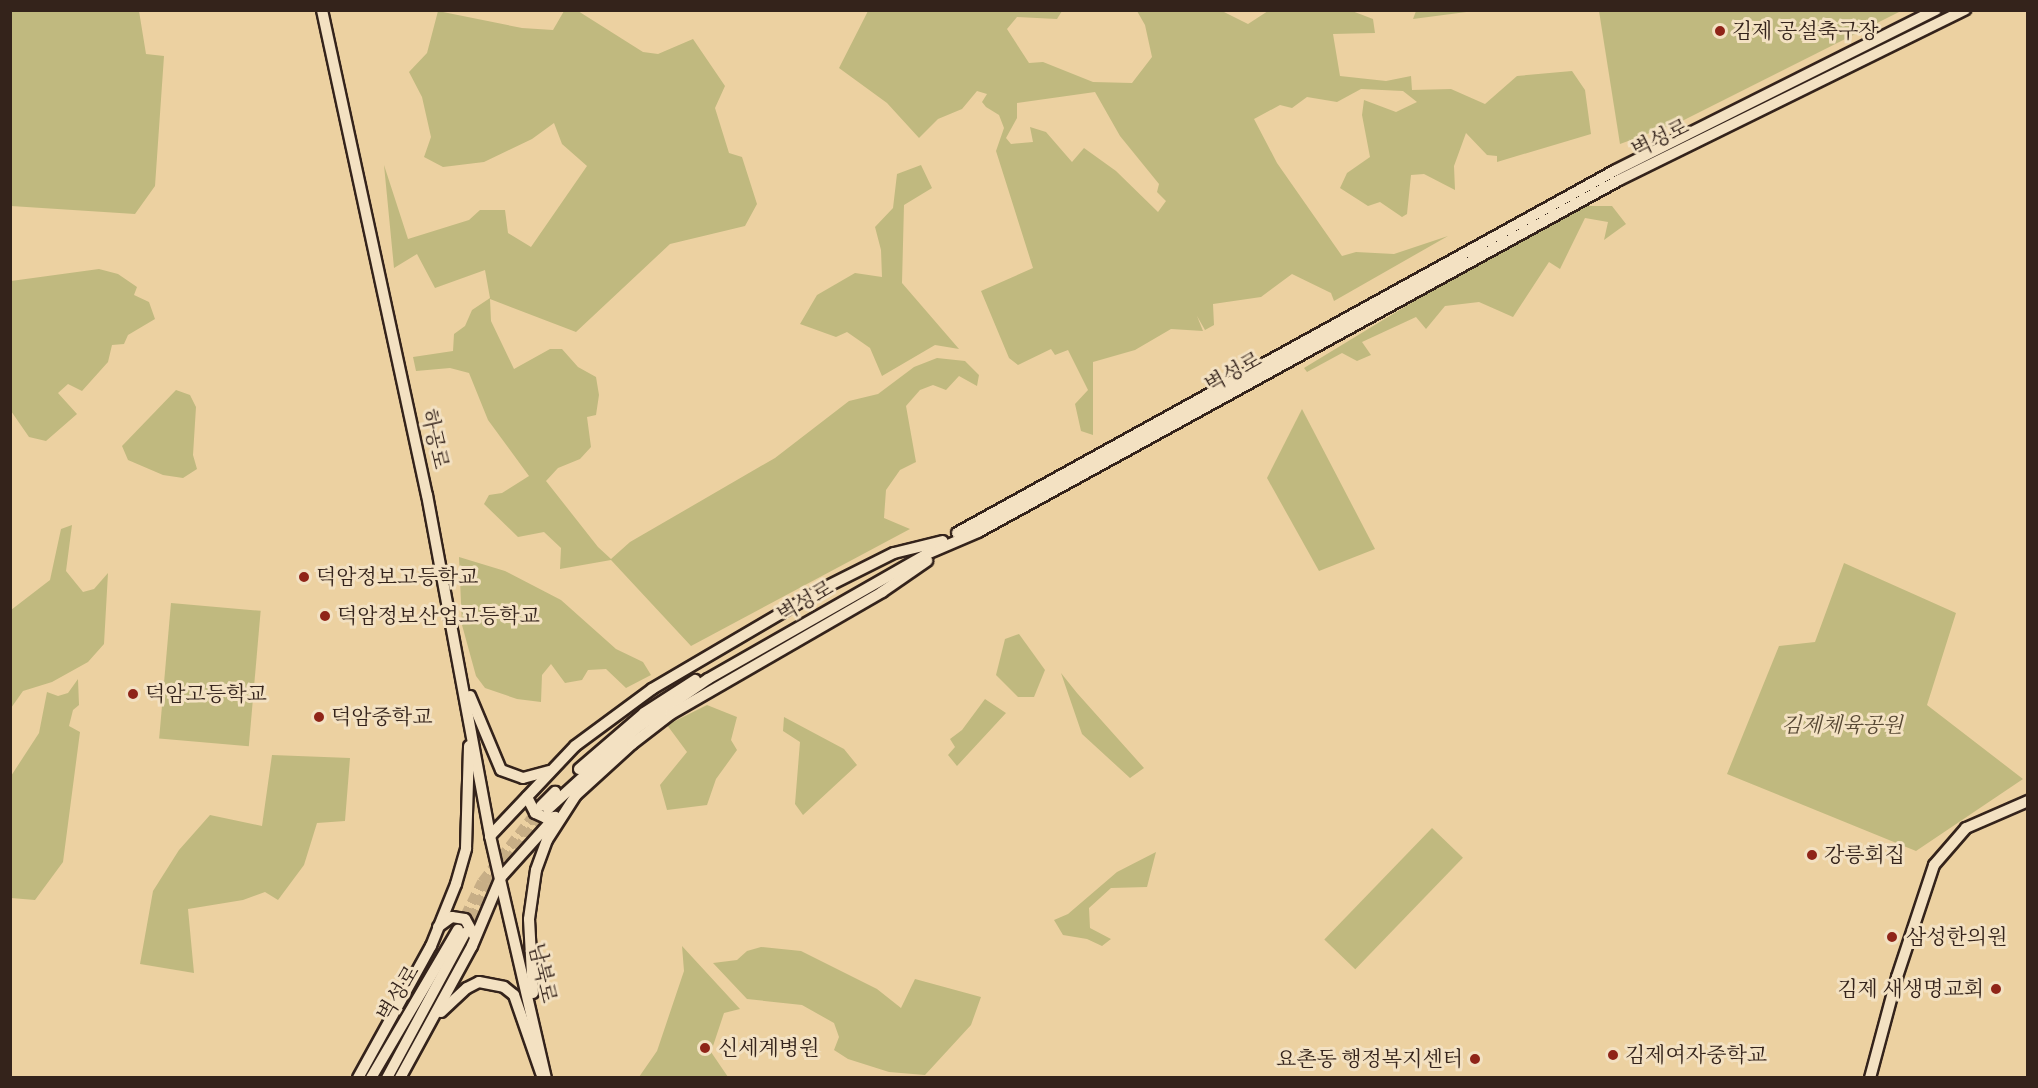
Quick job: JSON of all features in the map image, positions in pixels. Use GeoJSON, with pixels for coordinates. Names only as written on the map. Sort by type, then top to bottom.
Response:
{"type":"FeatureCollection","features":[{"type":"Feature","properties":{"kind":"main road","name":"하공로"},"geometry":{"type":"LineString","coordinates":[[322,10],[463,675],[490,836],[501,877]]}},
{"type":"Feature","properties":{"kind":"main road","name":"벽성로"},"geometry":{"type":"LineString","coordinates":[[548,811],[602,746],[670,695],[1616,170],[1936,10]]}},
{"type":"Feature","properties":{"kind":"main road","name":"벽성로"},"geometry":{"type":"LineString","coordinates":[[548,811],[638,727],[708,679],[965,535],[978,532],[1254,383],[1619,180],[1965,10]]}},
{"type":"Feature","properties":{"kind":"main road"},"geometry":{"type":"LineString","coordinates":[[400,1077],[432,1021],[466,933],[501,877],[548,811],[576,795],[632,744],[671,714],[882,592],[965,535]]}},
{"type":"Feature","properties":{"kind":"main road"},"geometry":{"type":"LineString","coordinates":[[490,836],[575,746],[652,689],[824,588],[894,553],[944,541]]}},
{"type":"Feature","properties":{"kind":"main road"},"geometry":{"type":"LineString","coordinates":[[463,675],[496,764],[514,777],[552,770]]}},
{"type":"Feature","properties":{"kind":"main road"},"geometry":{"type":"LineString","coordinates":[[358,1077],[438,927],[466,848],[469,719]]}},
{"type":"Feature","properties":{"kind":"main road"},"geometry":{"type":"LineString","coordinates":[[535,1023],[529,919],[536,870],[547,840],[576,795]]}},
{"type":"Feature","properties":{"kind":"main road"},"geometry":{"type":"LineString","coordinates":[[526,797],[535,813],[546,818],[548,811]]}},
{"type":"Feature","properties":{"kind":"main road"},"geometry":{"type":"LineString","coordinates":[[1870,1077],[1897,977],[1934,865],[1966,828],[2028,801]]}},
{"type":"Feature","properties":{"kind":"main road","name":"남북로"},"geometry":{"type":"LineString","coordinates":[[501,877],[535,1023],[544,1077]]}},
{"type":"Feature","properties":{"kind":"main road"},"geometry":{"type":"LineString","coordinates":[[438,927],[453,917],[465,919],[466,933]]}},
{"type":"Feature","properties":{"kind":"main road","name":"벽성로"},"geometry":{"type":"LineString","coordinates":[[371,1077],[466,933]]}},
{"type":"Feature","properties":{"kind":"main road","name":"벽성로"},"geometry":{"type":"LineString","coordinates":[[387,1077],[466,933]]}},
{"type":"Feature","properties":{"kind":"main road"},"geometry":{"type":"LineString","coordinates":[[432,1021],[466,988],[492,982],[504,987],[514,995],[544,1077]]}},
{"type":"Feature","properties":{"kind":"green space"},"geometry":{"type":"Polygon","coordinates":[[[11,10],[139,11],[146,54],[164,56],[155,186],[135,214],[11,206],[11,10]]]}},
{"type":"Feature","properties":{"kind":"green space"},"geometry":{"type":"Polygon","coordinates":[[[1416,10],[1474,11],[1413,19],[1416,10]]]}},
{"type":"Feature","properties":{"kind":"green space"},"geometry":{"type":"Polygon","coordinates":[[[1599,10],[1901,11],[1680,122],[1620,144],[1599,10]]]}},
{"type":"Feature","properties":{"kind":"green space"},"geometry":{"type":"Polygon","coordinates":[[[438,11],[522,28],[553,30],[564,11],[578,11],[643,52],[658,54],[693,39],[725,86],[715,108],[729,153],[742,157],[757,204],[745,226],[670,244],[576,332],[490,299],[491,321],[514,369],[550,349],[562,349],[578,367],[596,377],[599,395],[596,415],[587,417],[591,447],[580,459],[558,468],[546,481],[598,547],[611,559],[630,542],[775,458],[849,401],[878,394],[914,367],[937,358],[965,361],[979,375],[977,386],[959,376],[946,390],[933,385],[920,390],[906,406],[916,462],[900,470],[886,490],[884,518],[910,529],[691,646],[611,560],[560,569],[561,548],[544,532],[518,537],[484,504],[489,495],[502,493],[529,476],[488,420],[469,373],[450,368],[416,371],[413,357],[453,351],[454,334],[465,326],[472,310],[490,298],[485,270],[435,288],[417,254],[394,268],[384,165],[408,239],[469,220],[480,210],[505,210],[508,233],[531,247],[587,166],[562,144],[554,123],[532,139],[484,162],[443,167],[424,157],[431,137],[422,97],[409,72],[427,53],[438,11]]]}},
{"type":"Feature","properties":{"kind":"green space"},"geometry":{"type":"Polygon","coordinates":[[[868,11],[1062,11],[1057,19],[1017,17],[1007,29],[1029,63],[1043,62],[1093,82],[1132,83],[1152,57],[1145,25],[1137,11],[1222,11],[1248,24],[1268,11],[1352,11],[1373,19],[1375,33],[1333,34],[1340,76],[1386,81],[1411,76],[1412,90],[1451,89],[1485,104],[1517,76],[1572,71],[1585,90],[1591,134],[1497,162],[1497,156],[1487,155],[1466,133],[1454,166],[1455,190],[1424,174],[1411,175],[1407,214],[1402,217],[1380,202],[1368,206],[1340,188],[1347,173],[1370,157],[1362,115],[1364,100],[1396,112],[1417,102],[1403,91],[1361,89],[1337,102],[1307,97],[1292,108],[1280,105],[1254,119],[1277,163],[1342,256],[1356,252],[1394,254],[1448,236],[1334,301],[1331,293],[1292,274],[1261,297],[1213,304],[1214,325],[1205,330],[1197,316],[1203,331],[1171,329],[1135,350],[1093,362],[1093,435],[1081,431],[1075,404],[1088,390],[1068,350],[1055,355],[1051,349],[1018,365],[1009,358],[981,291],[1033,268],[996,151],[1004,128],[999,115],[982,102],[987,94],[977,91],[962,109],[938,119],[919,138],[887,103],[839,68],[868,11]],[[1095,92],[1017,103],[1017,118],[1006,138],[1011,144],[1033,142],[1030,127],[1046,132],[1072,162],[1084,148],[1116,171],[1158,212],[1166,201],[1157,192],[1159,184],[1120,136],[1095,92]]]}},
{"type":"Feature","properties":{"kind":"green space"},"geometry":{"type":"Polygon","coordinates":[[[921,165],[932,188],[904,205],[902,283],[959,349],[935,345],[882,376],[870,348],[847,332],[836,337],[800,324],[817,295],[855,273],[882,277],[881,250],[875,227],[893,208],[897,174],[921,165]]]}},
{"type":"Feature","properties":{"kind":"green space"},"geometry":{"type":"Polygon","coordinates":[[[1584,206],[1612,206],[1626,224],[1604,240],[1608,222],[1585,218],[1560,269],[1549,262],[1513,317],[1479,302],[1445,306],[1426,329],[1416,317],[1362,342],[1371,355],[1357,361],[1342,353],[1307,372],[1304,368],[1434,289],[1584,206]]]}},
{"type":"Feature","properties":{"kind":"green space"},"geometry":{"type":"Polygon","coordinates":[[[99,269],[118,274],[137,287],[134,295],[149,302],[155,319],[128,335],[124,344],[112,345],[108,362],[82,391],[68,384],[58,393],[77,414],[46,441],[29,437],[11,411],[11,281],[99,269]]]}},
{"type":"Feature","properties":{"kind":"green space"},"geometry":{"type":"Polygon","coordinates":[[[176,390],[190,395],[196,407],[193,455],[197,469],[183,478],[163,475],[128,460],[122,446],[176,390]]]}},
{"type":"Feature","properties":{"kind":"green space"},"geometry":{"type":"Polygon","coordinates":[[[1302,409],[1375,549],[1319,571],[1267,478],[1302,409]]]}},
{"type":"Feature","properties":{"kind":"green space"},"geometry":{"type":"Polygon","coordinates":[[[72,525],[66,571],[83,592],[94,589],[108,573],[104,644],[88,662],[52,682],[23,691],[11,708],[11,610],[50,580],[61,529],[72,525]]]}},
{"type":"Feature","properties":{"kind":"green space"},"geometry":{"type":"Polygon","coordinates":[[[459,557],[505,571],[561,600],[616,649],[643,662],[651,675],[626,688],[606,669],[588,670],[582,680],[565,683],[551,664],[542,675],[541,702],[517,699],[485,688],[476,676],[462,625],[459,557]]]}},
{"type":"Feature","properties":{"kind":"green space","name":"김제체육공원"},"geometry":{"type":"Polygon","coordinates":[[[1844,563],[1956,613],[1927,705],[2023,779],[1916,851],[1727,774],[1779,646],[1815,642],[1844,563]]]}},
{"type":"Feature","properties":{"kind":"green space"},"geometry":{"type":"Polygon","coordinates":[[[171,603],[261,611],[249,746],[159,738],[171,603]]]}},
{"type":"Feature","properties":{"kind":"green space"},"geometry":{"type":"Polygon","coordinates":[[[1019,634],[1045,670],[1034,697],[1018,697],[996,675],[1005,639],[1019,634]]]}},
{"type":"Feature","properties":{"kind":"green space"},"geometry":{"type":"Polygon","coordinates":[[[1061,673],[1144,768],[1130,778],[1082,734],[1061,673]]]}},
{"type":"Feature","properties":{"kind":"green space"},"geometry":{"type":"Polygon","coordinates":[[[78,679],[79,705],[73,710],[69,726],[80,732],[63,862],[35,900],[11,898],[11,776],[39,733],[47,692],[58,696],[68,693],[78,679]]]}},
{"type":"Feature","properties":{"kind":"green space"},"geometry":{"type":"Polygon","coordinates":[[[985,699],[1006,713],[957,766],[948,755],[955,747],[950,739],[962,730],[985,699]]]}},
{"type":"Feature","properties":{"kind":"green space"},"geometry":{"type":"Polygon","coordinates":[[[707,705],[737,717],[731,740],[737,750],[716,779],[707,805],[667,810],[660,785],[687,752],[667,725],[707,705]]]}},
{"type":"Feature","properties":{"kind":"green space"},"geometry":{"type":"Polygon","coordinates":[[[784,717],[844,749],[857,765],[803,815],[795,804],[800,742],[783,731],[784,717]]]}},
{"type":"Feature","properties":{"kind":"green space"},"geometry":{"type":"Polygon","coordinates":[[[272,755],[350,758],[345,821],[317,823],[304,865],[278,900],[265,892],[243,900],[188,909],[194,973],[140,964],[153,891],[179,850],[210,815],[262,826],[272,755]]]}},
{"type":"Feature","properties":{"kind":"green space"},"geometry":{"type":"Polygon","coordinates":[[[1432,828],[1463,858],[1355,969],[1324,939],[1432,828]]]}},
{"type":"Feature","properties":{"kind":"green space"},"geometry":{"type":"Polygon","coordinates":[[[1156,852],[1147,887],[1111,888],[1089,908],[1090,928],[1111,939],[1102,946],[1087,939],[1063,935],[1054,920],[1068,914],[1117,872],[1156,852]]]}},
{"type":"Feature","properties":{"kind":"green space"},"geometry":{"type":"Polygon","coordinates":[[[682,946],[740,1009],[724,1013],[711,1052],[728,1077],[639,1077],[657,1051],[684,971],[682,946]]]}},
{"type":"Feature","properties":{"kind":"green space"},"geometry":{"type":"Polygon","coordinates":[[[761,947],[801,951],[877,989],[901,1008],[915,979],[981,997],[971,1025],[925,1075],[889,1072],[848,1059],[834,1050],[839,1037],[834,1023],[802,1005],[747,999],[713,963],[737,960],[747,951],[761,947]]]}},
{"type":"Feature","properties":{"kind":"tunnel"},"geometry":{"type":"LineString","coordinates":[[458,930],[482,882],[541,806]]}},
{"type":"Feature","properties":{"kind":"tunnel"},"geometry":{"type":"LineString","coordinates":[[465,932],[489,885],[546,811]]}},
{"type":"Feature","properties":{"kind":"place","name":"김제 공설축구장"},"geometry":{"type":"Point","coordinates":[1720,31]}},
{"type":"Feature","properties":{"kind":"place","name":"덕암정보고등학교"},"geometry":{"type":"Point","coordinates":[304,577]}},
{"type":"Feature","properties":{"kind":"place","name":"덕암정보산업고등학교"},"geometry":{"type":"Point","coordinates":[325,616]}},
{"type":"Feature","properties":{"kind":"place","name":"덕암고등학교"},"geometry":{"type":"Point","coordinates":[133,694]}},
{"type":"Feature","properties":{"kind":"place","name":"덕암중학교"},"geometry":{"type":"Point","coordinates":[319,717]}},
{"type":"Feature","properties":{"kind":"place","name":"강릉회집"},"geometry":{"type":"Point","coordinates":[1812,855]}},
{"type":"Feature","properties":{"kind":"place","name":"삼성한의원"},"geometry":{"type":"Point","coordinates":[1892,937]}},
{"type":"Feature","properties":{"kind":"place","name":"김제 새생명교회"},"geometry":{"type":"Point","coordinates":[1996,989]}},
{"type":"Feature","properties":{"kind":"place","name":"신세계병원"},"geometry":{"type":"Point","coordinates":[705,1048]}},
{"type":"Feature","properties":{"kind":"place","name":"김제여자중학교"},"geometry":{"type":"Point","coordinates":[1613,1055]}},
{"type":"Feature","properties":{"kind":"place","name":"요촌동 행정복지센터"},"geometry":{"type":"Point","coordinates":[1475,1059]}}]}
